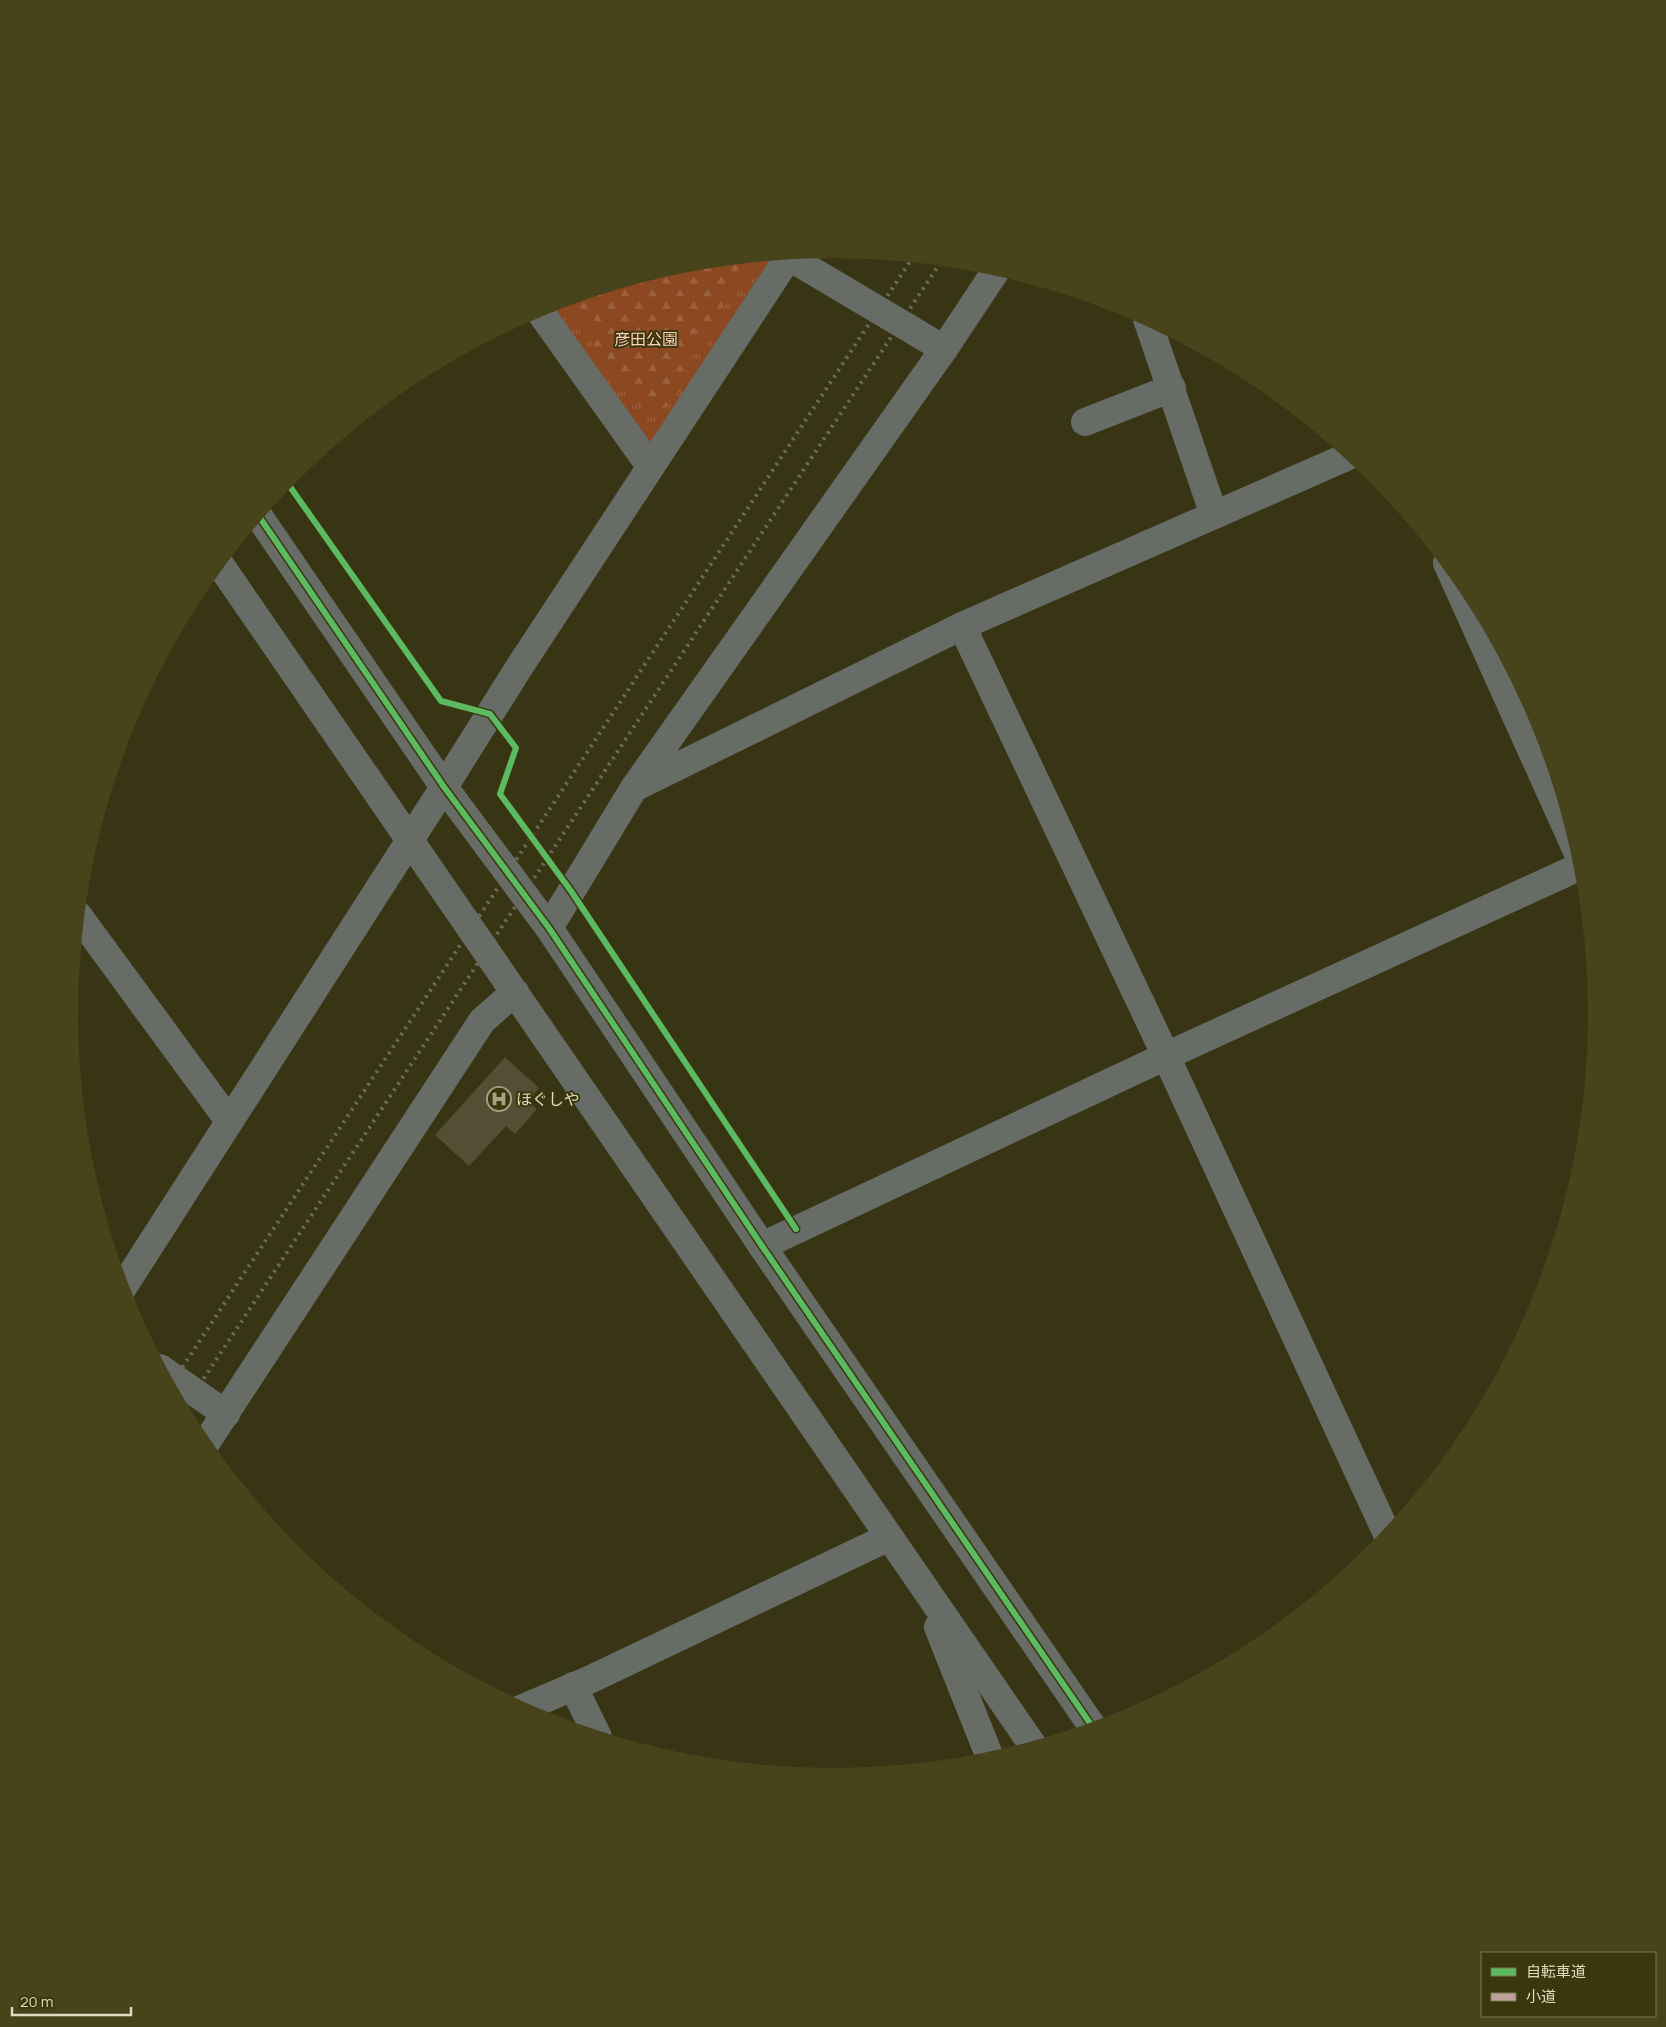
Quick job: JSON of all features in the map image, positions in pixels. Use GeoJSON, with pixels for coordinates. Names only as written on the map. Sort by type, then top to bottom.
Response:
{"type":"FeatureCollection","features":[{"type":"Feature","properties":{"kind":"street"},"geometry":{"type":"LineString","coordinates":[[797,259],[944,349]]}},
{"type":"Feature","properties":{"kind":"street"},"geometry":{"type":"LineString","coordinates":[[127,1281],[520,666],[787,260]]}},
{"type":"Feature","properties":{"kind":"street"},"geometry":{"type":"LineString","coordinates":[[548,928],[634,788],[944,349],[992,276]]}},
{"type":"Feature","properties":{"kind":"street"},"geometry":{"type":"LineString","coordinates":[[543,316],[650,466]]}},
{"type":"Feature","properties":{"kind":"street"},"geometry":{"type":"LineString","coordinates":[[1152,329],[1214,515]]}},
{"type":"Feature","properties":{"kind":"street"},"geometry":{"type":"LineString","coordinates":[[1085,422],[1172,388]]}},
{"type":"Feature","properties":{"kind":"street"},"geometry":{"type":"LineString","coordinates":[[634,788],[962,626],[1345,458]]}},
{"type":"Feature","properties":{"kind":"street"},"geometry":{"type":"LineString","coordinates":[[261,520],[444,787],[548,928],[949,1521],[1090,1723]]}},
{"type":"Feature","properties":{"kind":"street"},"geometry":{"type":"LineString","coordinates":[[223,569],[1031,1742]]}},
{"type":"Feature","properties":{"kind":"street"},"geometry":{"type":"LineString","coordinates":[[1461,594],[1564,823]]}},
{"type":"Feature","properties":{"kind":"street"},"geometry":{"type":"LineString","coordinates":[[962,626],[1166,1056],[1385,1529]]}},
{"type":"Feature","properties":{"kind":"street"},"geometry":{"type":"LineString","coordinates":[[762,1246],[1166,1056],[1574,869]]}},
{"type":"Feature","properties":{"kind":"street"},"geometry":{"type":"LineString","coordinates":[[83,922],[229,1121]]}},
{"type":"Feature","properties":{"kind":"street"},"geometry":{"type":"LineString","coordinates":[[209,1439],[482,1021],[515,992]]}},
{"type":"Feature","properties":{"kind":"street"},"geometry":{"type":"LineString","coordinates":[[170,1375],[226,1414]]}},
{"type":"Feature","properties":{"kind":"street"},"geometry":{"type":"LineString","coordinates":[[530,1705],[889,1537]]}},
{"type":"Feature","properties":{"kind":"street"},"geometry":{"type":"LineString","coordinates":[[919,1582],[988,1752]]}},
{"type":"Feature","properties":{"kind":"street"},"geometry":{"type":"LineString","coordinates":[[573,1686],[595,1730]]}},
{"type":"Feature","properties":{"kind":"green space","name":"彦田公園"},"geometry":{"type":"Polygon","coordinates":[[[769,261],[649,448],[554,312],[590,298],[637,284],[734,264],[769,261]]]}},
{"type":"Feature","properties":{"kind":"green space","name":"彦田公園"},"geometry":{"type":"Polygon","coordinates":[[[750,263],[712,324],[692,347],[685,386],[666,407],[641,407],[628,388],[594,356],[589,327],[563,308],[590,298],[637,284],[686,273],[750,263]]]}},
{"type":"Feature","properties":{"kind":"building"},"geometry":{"type":"Polygon","coordinates":[[[505,1057],[539,1088],[528,1101],[537,1109],[515,1134],[506,1126],[469,1166],[435,1135],[505,1057]]]}},
{"type":"Feature","properties":{"kind":"railway"},"geometry":{"type":"LineString","coordinates":[[173,1381],[910,262]]}},
{"type":"Feature","properties":{"kind":"railway"},"geometry":{"type":"LineString","coordinates":[[187,1404],[939,265]]}},
{"type":"Feature","properties":{"kind":"cycle path"},"geometry":{"type":"LineString","coordinates":[[291,488],[441,701],[490,714],[516,748],[500,794],[571,891],[796,1229]]}},
{"type":"Feature","properties":{"kind":"cycle path"},"geometry":{"type":"LineString","coordinates":[[261,520],[444,787],[549,928],[762,1246],[1090,1723]]}},
{"type":"Feature","properties":{"kind":"place","name":"ほぐしや"},"geometry":{"type":"Point","coordinates":[499,1099]}}]}
